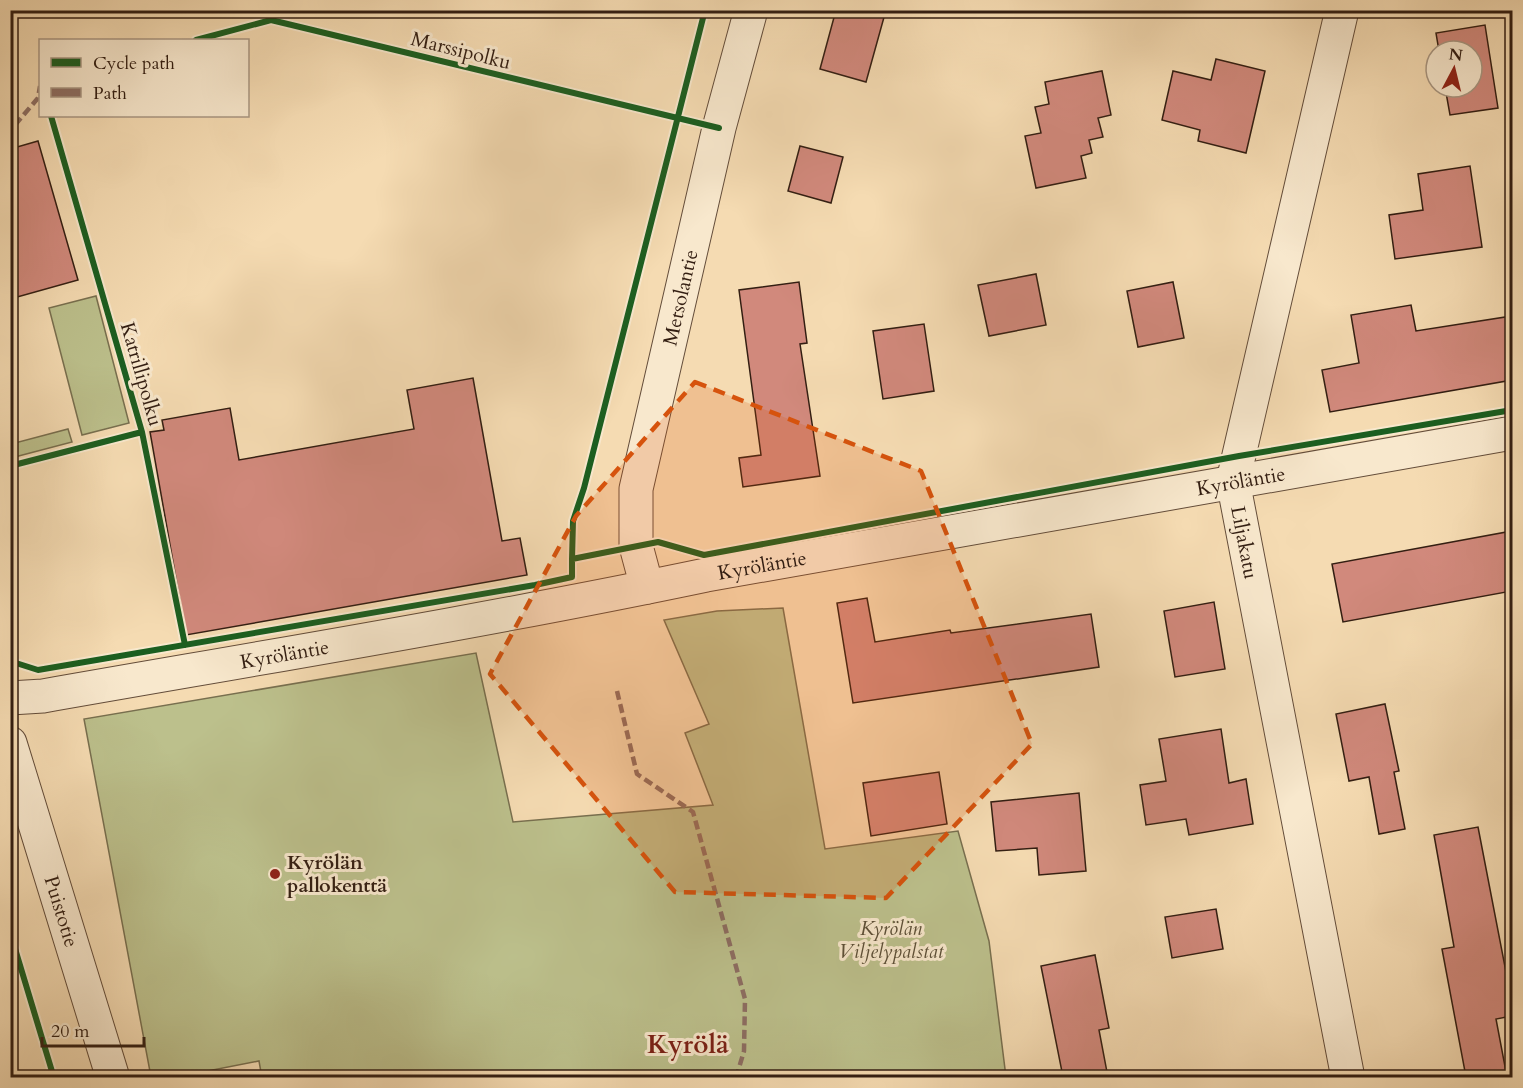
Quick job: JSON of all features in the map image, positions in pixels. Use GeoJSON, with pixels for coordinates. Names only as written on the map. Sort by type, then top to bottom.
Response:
{"type":"FeatureCollection","features":[{"type":"Feature","properties":{"kind":"street","name":"Metsolantie"},"geometry":{"type":"LineString","coordinates":[[647,587],[636,546],[636,489],[719,128],[752,10]]}},
{"type":"Feature","properties":{"kind":"street","name":"Liljakatu"},"geometry":{"type":"LineString","coordinates":[[1342,10],[1233,481],[1348,1077]]}},
{"type":"Feature","properties":{"kind":"street","name":"Kyröläntie"},"geometry":{"type":"LineString","coordinates":[[10,698],[43,696],[417,631],[1233,481],[1512,433]]}},
{"type":"Feature","properties":{"kind":"street","name":"Puistotie"},"geometry":{"type":"LineString","coordinates":[[10,743],[113,1077]]}},
{"type":"Feature","properties":{"kind":"highlighted area"},"geometry":{"type":"Polygon","coordinates":[[[695,382],[921,471],[1032,744],[886,898],[675,892],[490,674],[576,516],[695,382]]]}},
{"type":"Feature","properties":{"kind":"green space"},"geometry":{"type":"Polygon","coordinates":[[[96,296],[129,423],[82,435],[49,308],[96,296]]]}},
{"type":"Feature","properties":{"kind":"green space"},"geometry":{"type":"Polygon","coordinates":[[[68,429],[72,442],[11,458],[11,444],[68,429]]]}},
{"type":"Feature","properties":{"kind":"green space","name":"Kyrölän Viljelypalstat"},"geometry":{"type":"Polygon","coordinates":[[[783,608],[825,849],[958,831],[989,941],[1006,1077],[262,1078],[259,1061],[177,1077],[151,1077],[84,719],[476,653],[513,822],[713,805],[685,733],[709,724],[664,620],[717,611],[783,608]]]}},
{"type":"Feature","properties":{"kind":"building"},"geometry":{"type":"Polygon","coordinates":[[[836,10],[886,10],[866,82],[820,69],[836,10]]]}},
{"type":"Feature","properties":{"kind":"building"},"geometry":{"type":"Polygon","coordinates":[[[1485,25],[1498,108],[1450,115],[1447,99],[1484,99],[1484,39],[1437,39],[1436,33],[1485,25]]]}},
{"type":"Feature","properties":{"kind":"building"},"geometry":{"type":"Polygon","coordinates":[[[1216,59],[1265,71],[1246,153],[1198,141],[1200,130],[1162,120],[1173,71],[1211,80],[1216,59]]]}},
{"type":"Feature","properties":{"kind":"building"},"geometry":{"type":"Polygon","coordinates":[[[1102,71],[1111,115],[1098,118],[1103,137],[1089,140],[1092,153],[1081,156],[1086,178],[1036,188],[1025,136],[1041,133],[1035,107],[1049,104],[1045,82],[1102,71]]]}},
{"type":"Feature","properties":{"kind":"building"},"geometry":{"type":"Polygon","coordinates":[[[38,141],[78,280],[10,299],[10,149],[38,141]]]}},
{"type":"Feature","properties":{"kind":"building"},"geometry":{"type":"Polygon","coordinates":[[[800,146],[843,157],[831,203],[788,191],[800,146]]]}},
{"type":"Feature","properties":{"kind":"building"},"geometry":{"type":"Polygon","coordinates":[[[1470,166],[1482,247],[1395,259],[1389,215],[1423,210],[1418,174],[1470,166]]]}},
{"type":"Feature","properties":{"kind":"building"},"geometry":{"type":"Polygon","coordinates":[[[1036,274],[1046,325],[989,336],[978,285],[1036,274]]]}},
{"type":"Feature","properties":{"kind":"building"},"geometry":{"type":"Polygon","coordinates":[[[799,282],[807,343],[800,344],[820,476],[743,487],[739,458],[761,455],[739,290],[799,282]]]}},
{"type":"Feature","properties":{"kind":"building"},"geometry":{"type":"Polygon","coordinates":[[[1173,282],[1184,338],[1138,347],[1127,291],[1173,282]]]}},
{"type":"Feature","properties":{"kind":"building"},"geometry":{"type":"Polygon","coordinates":[[[1411,305],[1416,331],[1512,316],[1512,380],[1330,412],[1322,370],[1359,363],[1351,315],[1411,305]]]}},
{"type":"Feature","properties":{"kind":"building"},"geometry":{"type":"Polygon","coordinates":[[[924,324],[934,391],[883,399],[873,331],[924,324]]]}},
{"type":"Feature","properties":{"kind":"building"},"geometry":{"type":"Polygon","coordinates":[[[473,378],[502,541],[520,538],[527,575],[186,635],[150,432],[164,430],[162,420],[230,408],[239,460],[414,429],[407,390],[473,378]]]}},
{"type":"Feature","properties":{"kind":"building"},"geometry":{"type":"Polygon","coordinates":[[[1512,531],[1512,591],[1343,622],[1332,564],[1512,531]]]}},
{"type":"Feature","properties":{"kind":"building"},"geometry":{"type":"Polygon","coordinates":[[[867,598],[875,642],[950,630],[951,633],[1091,614],[1099,667],[853,703],[837,603],[867,598]]]}},
{"type":"Feature","properties":{"kind":"building"},"geometry":{"type":"Polygon","coordinates":[[[1214,602],[1225,669],[1175,677],[1164,611],[1214,602]]]}},
{"type":"Feature","properties":{"kind":"building"},"geometry":{"type":"Polygon","coordinates":[[[1385,704],[1399,771],[1394,772],[1405,829],[1379,834],[1369,777],[1349,781],[1336,714],[1385,704]]]}},
{"type":"Feature","properties":{"kind":"building"},"geometry":{"type":"Polygon","coordinates":[[[1221,729],[1229,783],[1246,779],[1253,824],[1189,835],[1186,819],[1146,825],[1140,785],[1166,781],[1159,739],[1221,729]]]}},
{"type":"Feature","properties":{"kind":"building"},"geometry":{"type":"Polygon","coordinates":[[[939,772],[947,824],[871,836],[863,783],[939,772]]]}},
{"type":"Feature","properties":{"kind":"building"},"geometry":{"type":"Polygon","coordinates":[[[1079,793],[1086,871],[1039,875],[1037,848],[996,851],[991,802],[1079,793]]]}},
{"type":"Feature","properties":{"kind":"building"},"geometry":{"type":"Polygon","coordinates":[[[1478,827],[1512,1003],[1512,1016],[1496,1019],[1507,1077],[1466,1077],[1442,949],[1454,947],[1434,835],[1478,827]]]}},
{"type":"Feature","properties":{"kind":"building"},"geometry":{"type":"Polygon","coordinates":[[[1216,909],[1223,949],[1172,958],[1165,917],[1216,909]]]}},
{"type":"Feature","properties":{"kind":"building"},"geometry":{"type":"Polygon","coordinates":[[[1095,955],[1109,1028],[1099,1030],[1107,1072],[1063,1077],[1041,966],[1095,955]]]}},
{"type":"Feature","properties":{"kind":"marked path"},"geometry":{"type":"LineString","coordinates":[[15,125],[38,98],[39,92]]}},
{"type":"Feature","properties":{"kind":"marked path"},"geometry":{"type":"LineString","coordinates":[[617,691],[637,774],[693,812],[745,999],[744,1051],[736,1078]]}},
{"type":"Feature","properties":{"kind":"cycle path"},"geometry":{"type":"LineString","coordinates":[[572,559],[573,521],[584,488],[705,10]]}},
{"type":"Feature","properties":{"kind":"cycle path","name":"Marssipolku"},"geometry":{"type":"LineString","coordinates":[[200,39],[271,20],[719,128]]}},
{"type":"Feature","properties":{"kind":"cycle path","name":"Katrillipolku"},"geometry":{"type":"LineString","coordinates":[[51,117],[142,432],[185,645]]}},
{"type":"Feature","properties":{"kind":"cycle path"},"geometry":{"type":"LineString","coordinates":[[10,656],[16,663],[38,670],[535,585],[572,577],[572,559],[658,542],[704,555],[1239,456],[1512,410]]}},
{"type":"Feature","properties":{"kind":"cycle path","name":"Katrillipolku"},"geometry":{"type":"LineString","coordinates":[[10,466],[142,432]]}},
{"type":"Feature","properties":{"kind":"cycle path"},"geometry":{"type":"LineString","coordinates":[[10,932],[54,1078]]}},
{"type":"Feature","properties":{"kind":"place","name":"Kyrölän pallokenttä"},"geometry":{"type":"Point","coordinates":[275,874]}},
{"type":"Feature","properties":{"kind":"district","name":"Kyrölä"},"geometry":{"type":"Point","coordinates":[688,1044]}}]}
